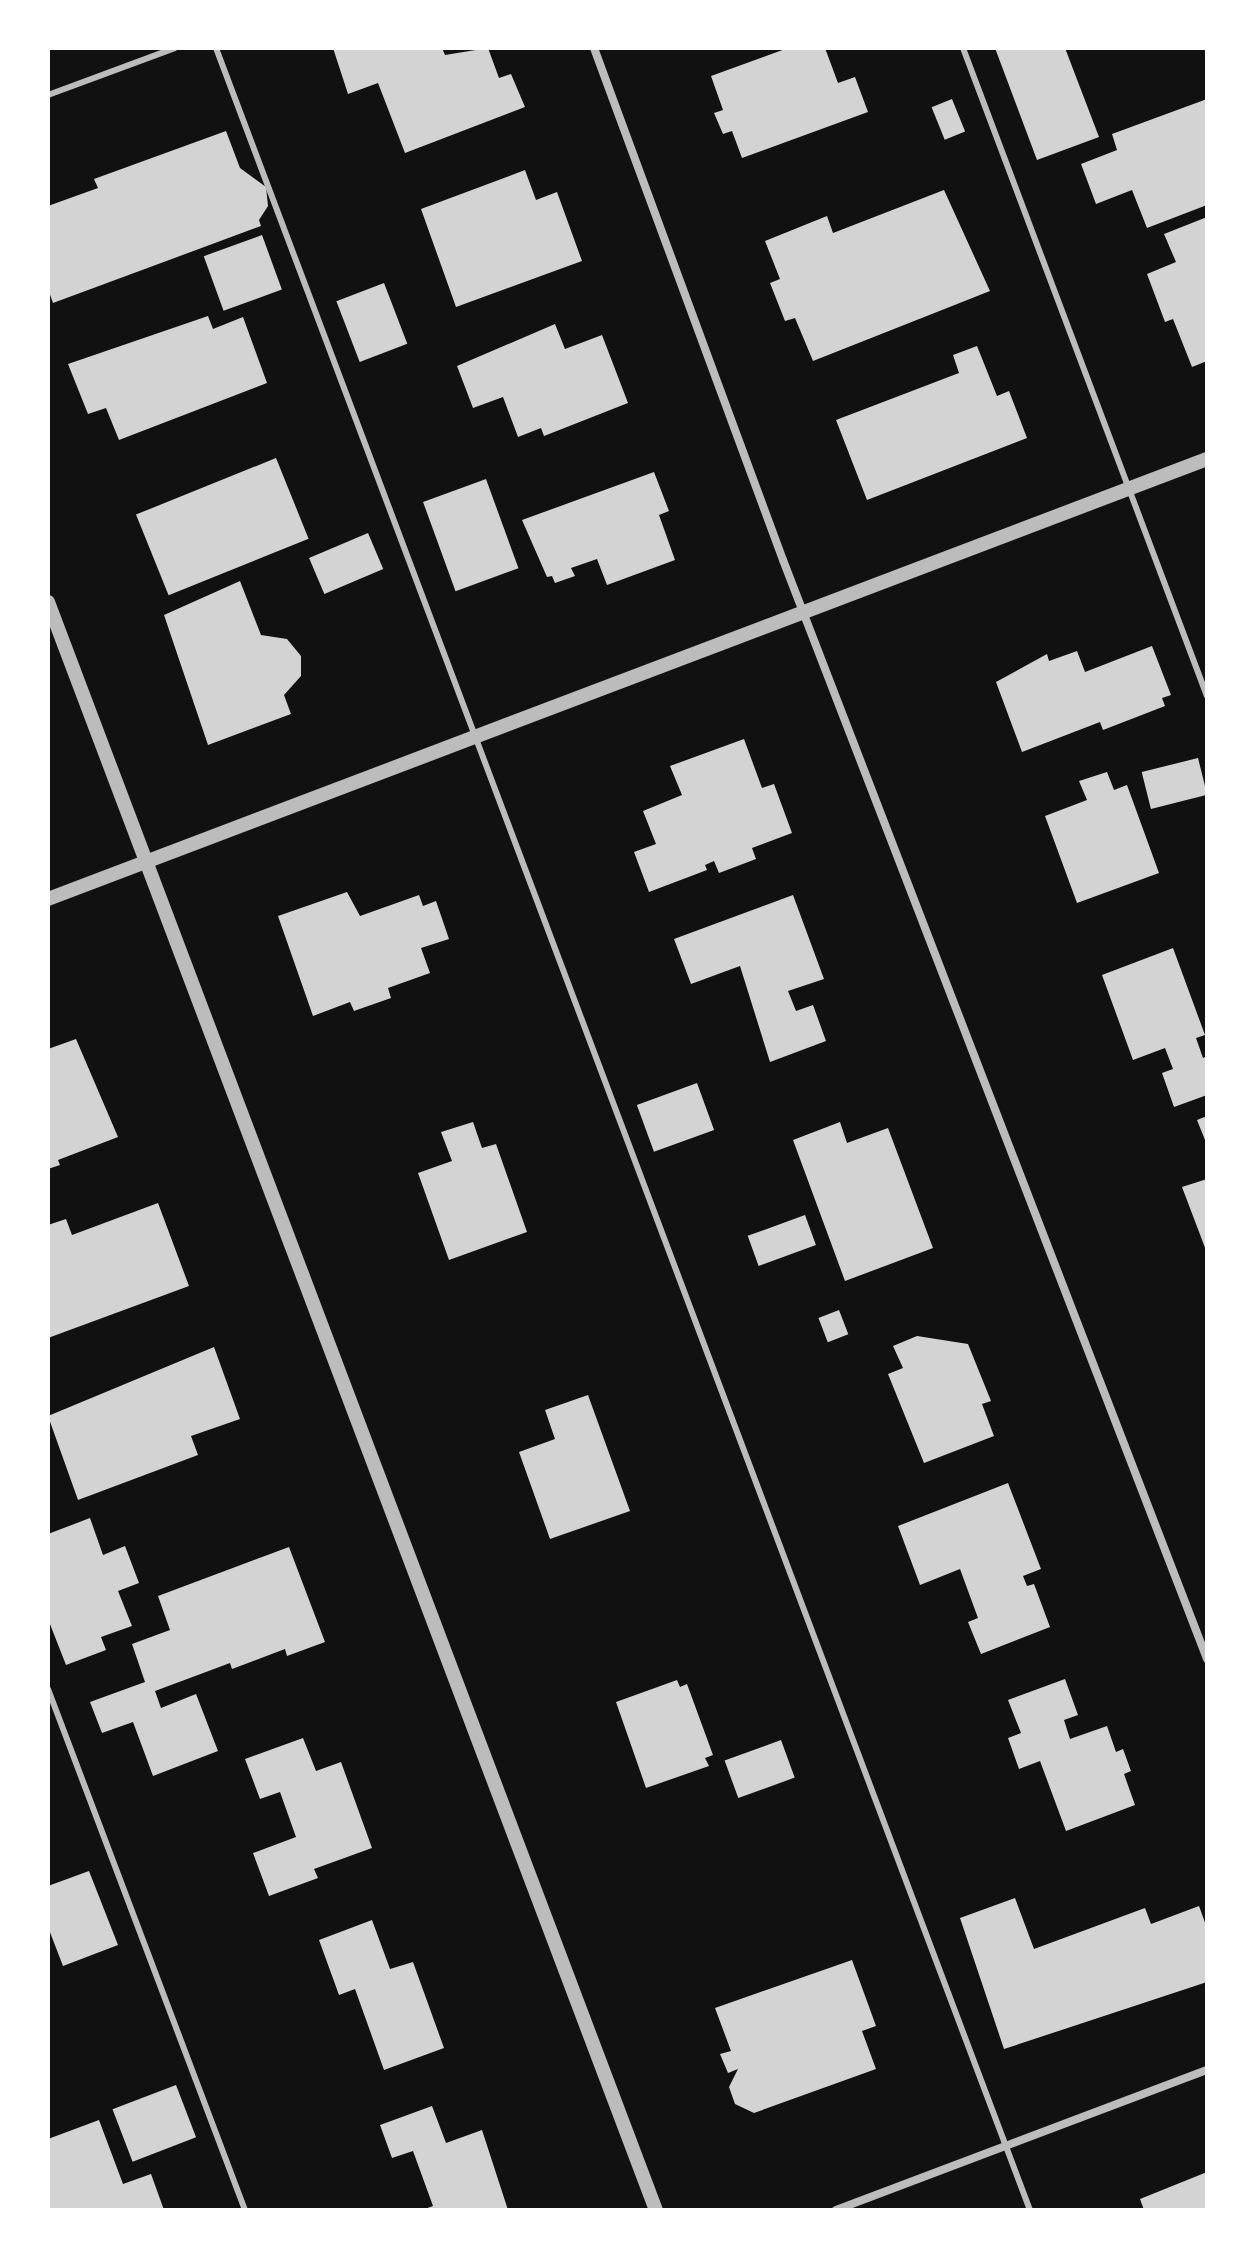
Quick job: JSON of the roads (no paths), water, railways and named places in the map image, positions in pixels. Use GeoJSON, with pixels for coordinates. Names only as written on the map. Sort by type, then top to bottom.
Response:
{"type":"FeatureCollection","features":[{"type":"Feature","properties":{"kind":"street"},"geometry":{"type":"LineString","coordinates":[[594,48],[803,609],[1207,1659]]}},
{"type":"Feature","properties":{"kind":"street"},"geometry":{"type":"LineString","coordinates":[[48,899],[803,609],[1207,459]]}},
{"type":"Feature","properties":{"kind":"street"},"geometry":{"type":"LineString","coordinates":[[48,602],[656,2210]]}},
{"type":"Feature","properties":{"kind":"street"},"geometry":{"type":"LineString","coordinates":[[836,2210],[1207,2070]]}},
{"type":"Feature","properties":{"kind":"lane"},"geometry":{"type":"LineString","coordinates":[[48,95],[175,48]]}},
{"type":"Feature","properties":{"kind":"lane"},"geometry":{"type":"LineString","coordinates":[[216,48],[1030,2210]]}},
{"type":"Feature","properties":{"kind":"lane"},"geometry":{"type":"LineString","coordinates":[[963,48],[1207,696]]}},
{"type":"Feature","properties":{"kind":"lane"},"geometry":{"type":"LineString","coordinates":[[48,1689],[245,2210]]}}]}
